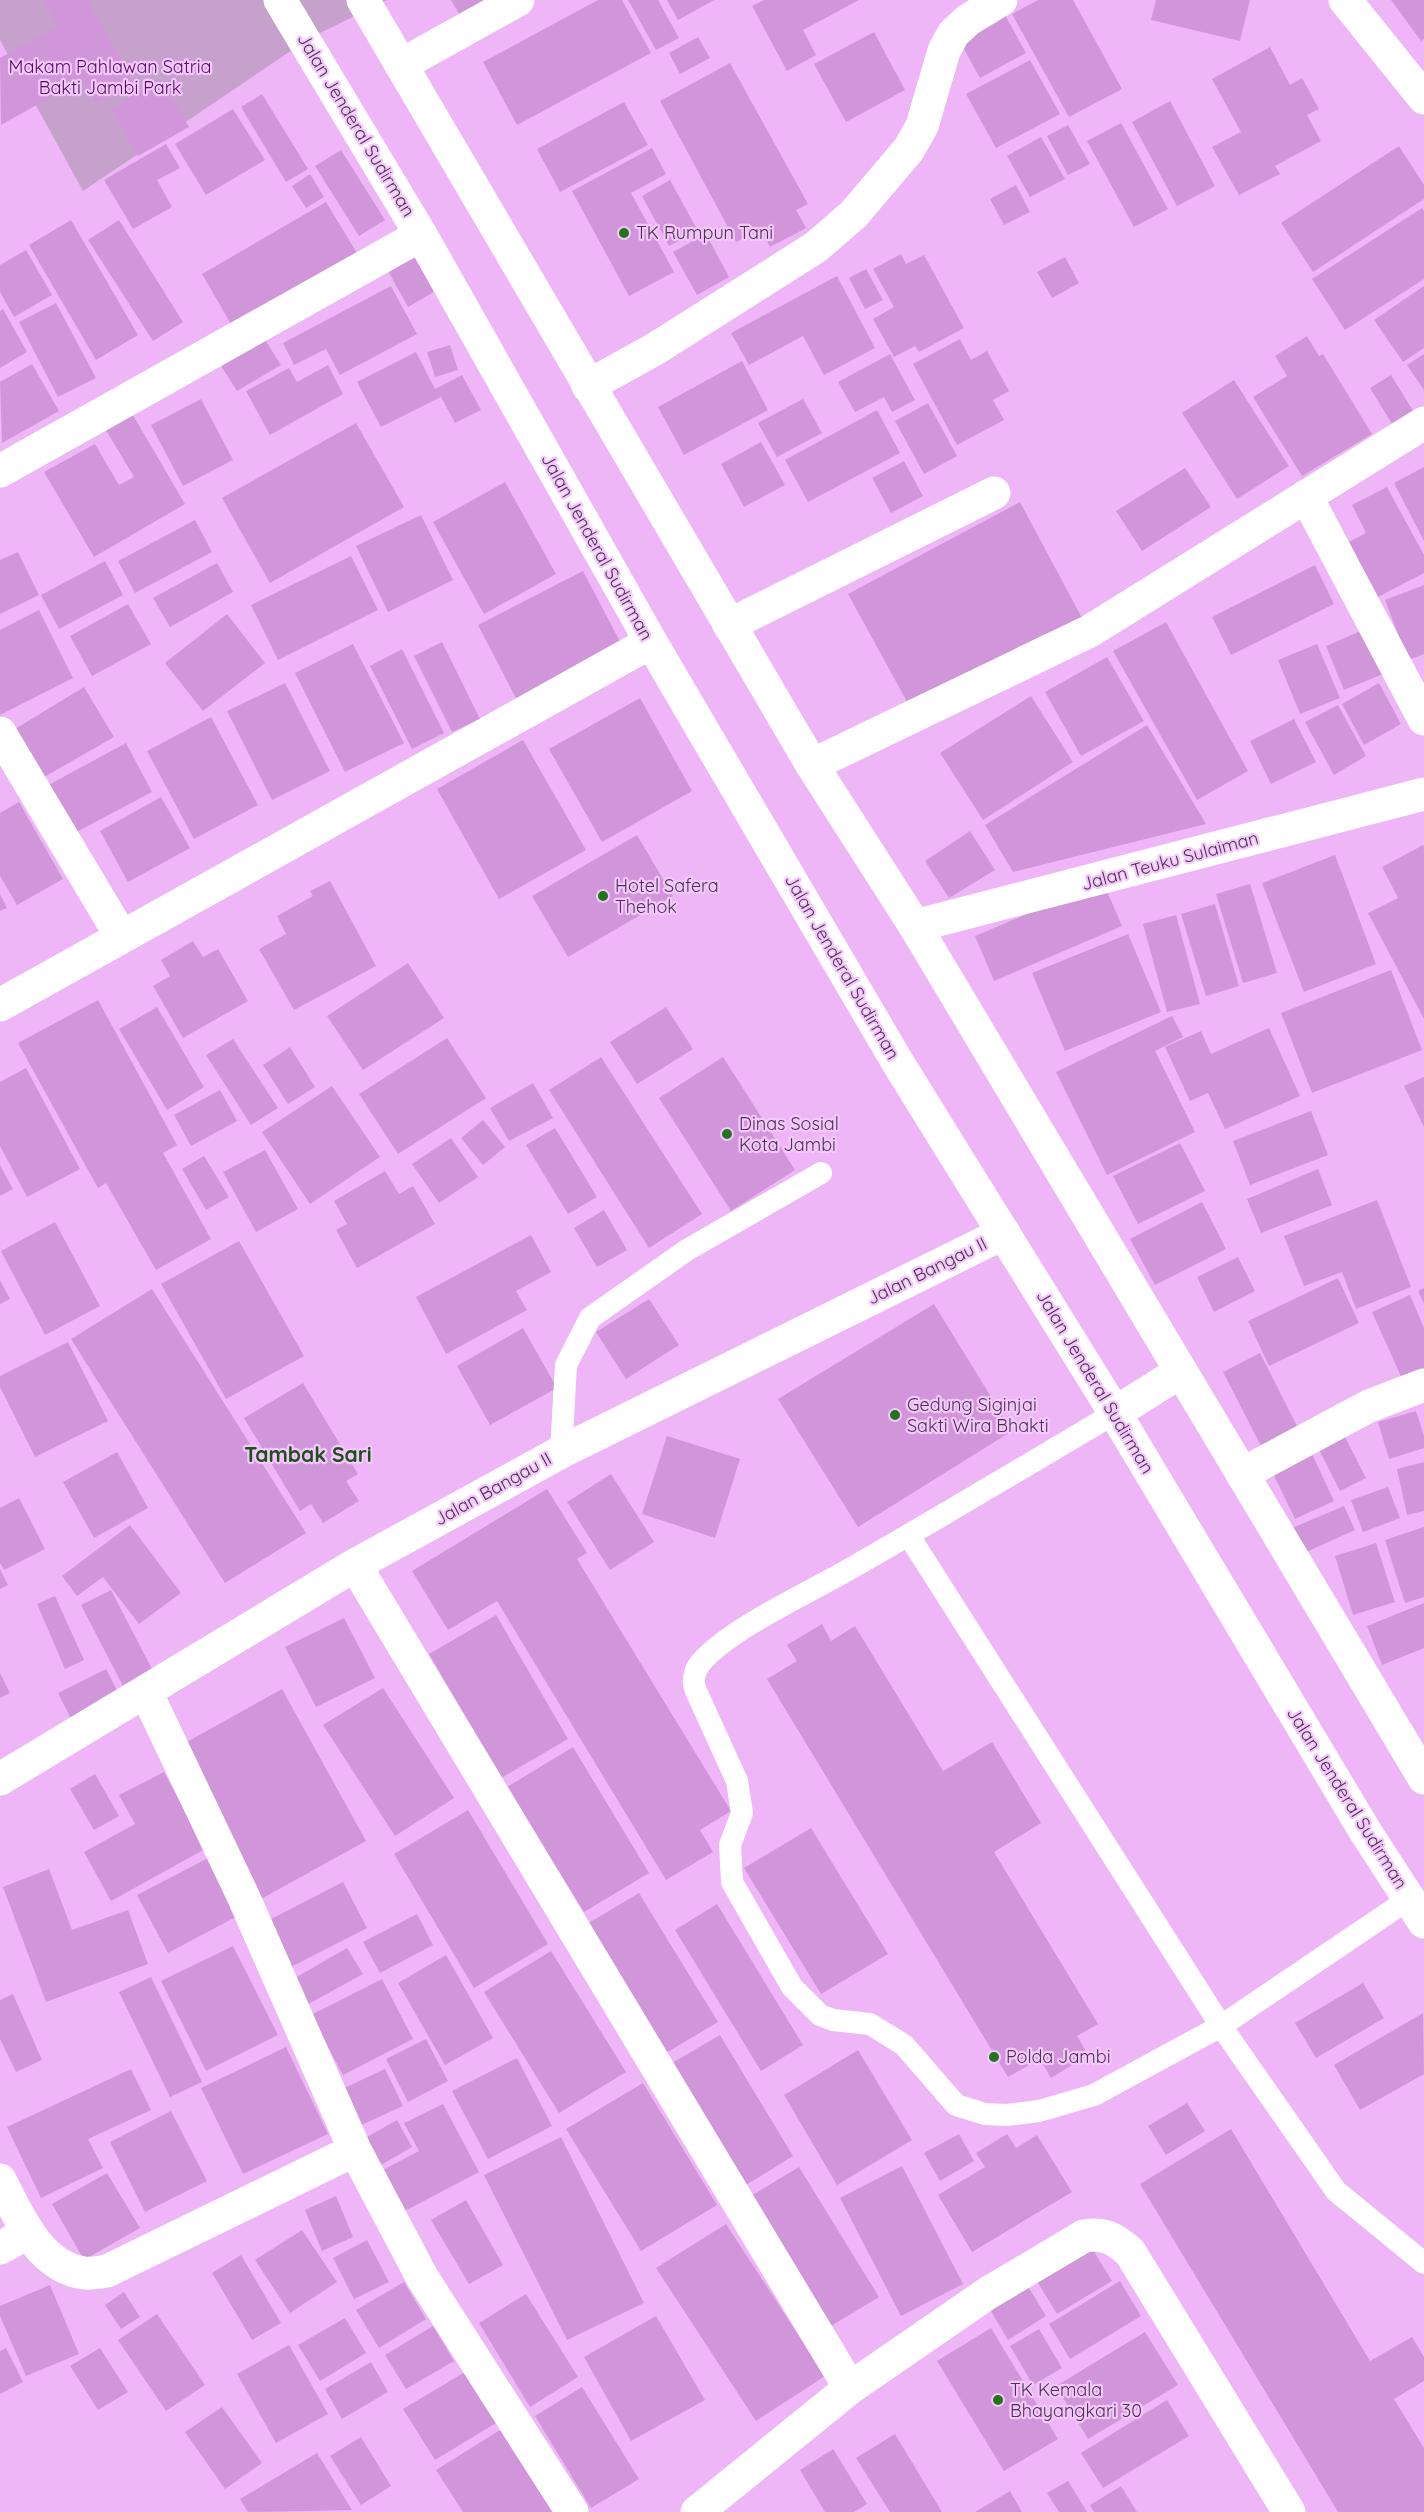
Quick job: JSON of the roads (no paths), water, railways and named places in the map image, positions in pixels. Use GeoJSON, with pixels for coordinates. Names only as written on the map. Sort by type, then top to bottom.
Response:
{"type":"FeatureCollection","features":[{"type":"Feature","properties":{"kind":"main road","name":"Jalan Jenderal Sudirman"},"geometry":{"type":"LineString","coordinates":[[280,0],[421,235],[651,642],[898,1063],[1115,1413],[1365,1831],[1419,1904]]}},
{"type":"Feature","properties":{"kind":"main road"},"geometry":{"type":"LineString","coordinates":[[363,0],[812,765],[915,926],[1424,1778]]}},
{"type":"Feature","properties":{"kind":"main road"},"geometry":{"type":"LineString","coordinates":[[401,65],[518,0]]}},
{"type":"Feature","properties":{"kind":"main road"},"geometry":{"type":"LineString","coordinates":[[588,386],[655,349],[816,247],[854,214],[909,149],[922,126],[944,51],[953,34],[968,20],[1002,0]]}},
{"type":"Feature","properties":{"kind":"main road"},"geometry":{"type":"LineString","coordinates":[[1345,0],[1424,98]]}},
{"type":"Feature","properties":{"kind":"main road"},"geometry":{"type":"LineString","coordinates":[[0,471],[421,235]]}},
{"type":"Feature","properties":{"kind":"main road"},"geometry":{"type":"LineString","coordinates":[[812,765],[1090,631],[1424,423]]}},
{"type":"Feature","properties":{"kind":"main road"},"geometry":{"type":"LineString","coordinates":[[729,625],[994,493]]}},
{"type":"Feature","properties":{"kind":"main road"},"geometry":{"type":"LineString","coordinates":[[1306,496],[1424,718]]}},
{"type":"Feature","properties":{"kind":"main road"},"geometry":{"type":"LineString","coordinates":[[0,1005],[651,642]]}},
{"type":"Feature","properties":{"kind":"main road"},"geometry":{"type":"LineString","coordinates":[[0,733],[121,936]]}},
{"type":"Feature","properties":{"kind":"main road","name":"Jalan Teuku Sulaiman"},"geometry":{"type":"LineString","coordinates":[[915,926],[1424,794]]}},
{"type":"Feature","properties":{"kind":"main road","name":"Jalan Bangau II"},"geometry":{"type":"LineString","coordinates":[[0,1779],[355,1565],[561,1452],[1004,1233]]}},
{"type":"Feature","properties":{"kind":"main road"},"geometry":{"type":"LineString","coordinates":[[1115,1413],[1180,1372]]}},
{"type":"Feature","properties":{"kind":"main road"},"geometry":{"type":"LineString","coordinates":[[1242,1474],[1369,1406],[1424,1385]]}},
{"type":"Feature","properties":{"kind":"main road"},"geometry":{"type":"LineString","coordinates":[[355,1565],[850,2388]]}},
{"type":"Feature","properties":{"kind":"main road"},"geometry":{"type":"LineString","coordinates":[[146,1692],[244,1898],[355,2150],[422,2277],[572,2512]]}},
{"type":"Feature","properties":{"kind":"main road"},"geometry":{"type":"LineString","coordinates":[[0,2180],[14,2240],[48,2255],[66,2267],[84,2273],[107,2271],[355,2150]]}},
{"type":"Feature","properties":{"kind":"main road"},"geometry":{"type":"LineString","coordinates":[[697,2512],[850,2388],[988,2293],[1084,2235],[1108,2235],[1130,2252],[1289,2512]]}},
{"type":"Feature","properties":{"kind":"lane"},"geometry":{"type":"LineString","coordinates":[[561,1452],[566,1365],[590,1318],[687,1250],[821,1173]]}},
{"type":"Feature","properties":{"kind":"lane"},"geometry":{"type":"LineString","coordinates":[[1115,1413],[909,1536],[737,1634],[704,1659],[696,1671],[692,1682],[737,1781],[742,1813],[730,1845],[732,1882],[792,1987],[820,2015],[833,2020],[870,2024],[903,2045],[956,2104],[985,2114],[1007,2115],[1039,2111],[1094,2095],[1221,2026],[1419,1904]]}},
{"type":"Feature","properties":{"kind":"lane"},"geometry":{"type":"LineString","coordinates":[[909,1536],[1221,2026],[1336,2191],[1424,2263]]}},
{"type":"Feature","properties":{"kind":"place","name":"TK Rumpun Tani"},"geometry":{"type":"Point","coordinates":[624,233]}},
{"type":"Feature","properties":{"kind":"place","name":"Hotel Safera Thehok"},"geometry":{"type":"Point","coordinates":[603,896]}},
{"type":"Feature","properties":{"kind":"place","name":"Dinas Sosial Kota Jambi"},"geometry":{"type":"Point","coordinates":[727,1134]}},
{"type":"Feature","properties":{"kind":"place","name":"Gedung Siginjai Sakti Wira Bhakti"},"geometry":{"type":"Point","coordinates":[895,1415]}},
{"type":"Feature","properties":{"kind":"place","name":"Polda Jambi"},"geometry":{"type":"Point","coordinates":[994,2057]}},
{"type":"Feature","properties":{"kind":"place","name":"TK Kemala Bhayangkari 30"},"geometry":{"type":"Point","coordinates":[998,2400]}},
{"type":"Feature","properties":{"kind":"district","name":"Tambak Sari"},"geometry":{"type":"Point","coordinates":[308,1455]}},
{"type":"Feature","properties":{"kind":"park label","name":"Makam Pahlawan Satria Bakti Jambi Park"},"geometry":{"type":"Point","coordinates":[110,77]}}]}
